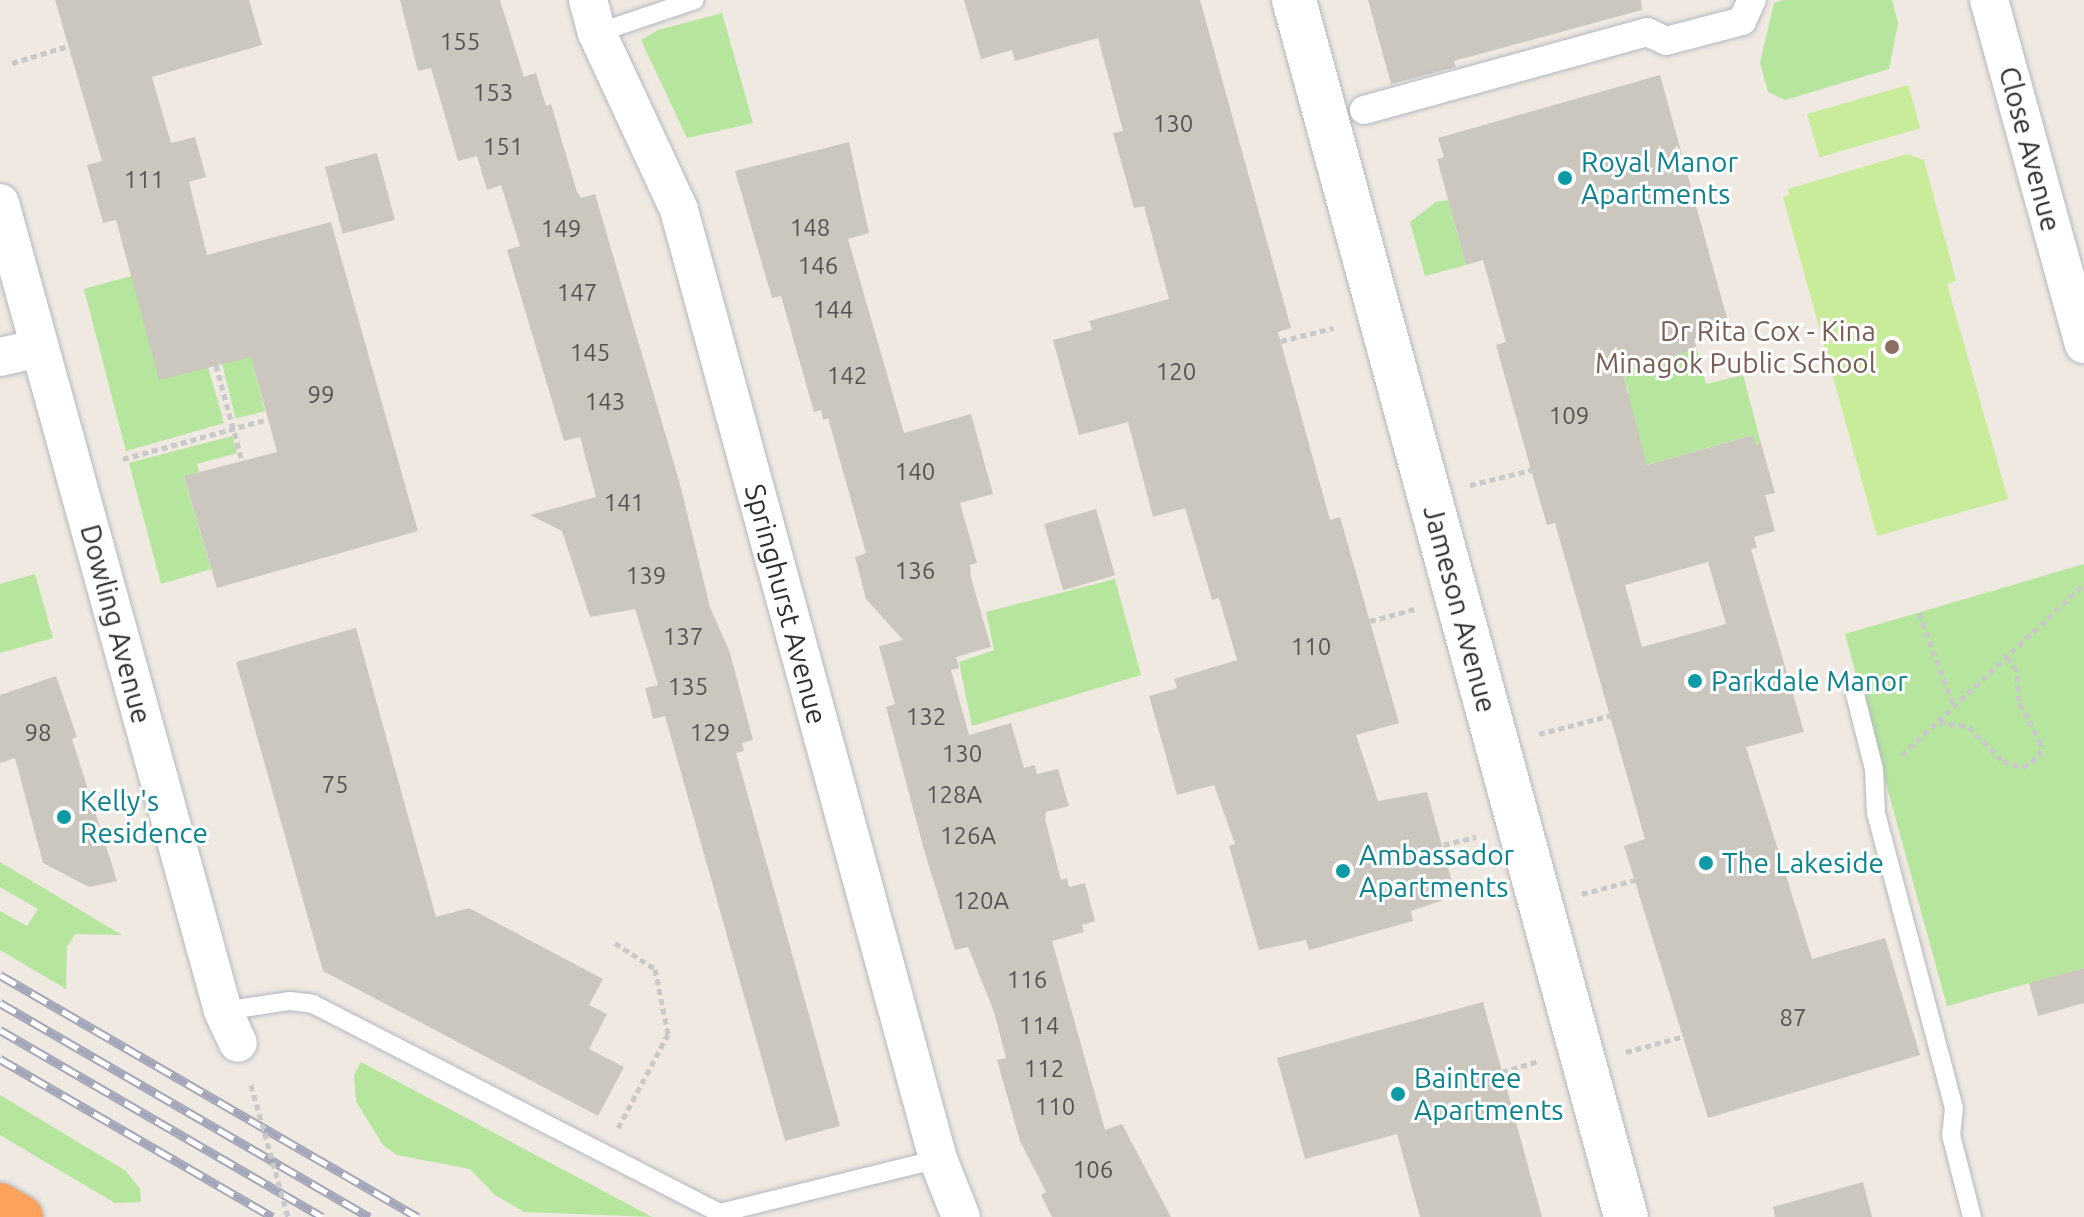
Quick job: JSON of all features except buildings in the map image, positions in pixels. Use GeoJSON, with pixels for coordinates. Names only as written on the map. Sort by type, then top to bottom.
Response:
{"type":"FeatureCollection","features":[{"type":"Feature","properties":{"kind":"highway"},"geometry":{"type":"LineString","coordinates":[[0,1205],[21,1217]]}},
{"type":"Feature","properties":{"kind":"street","name":"Jameson Avenue"},"geometry":{"type":"LineString","coordinates":[[1294,0],[1626,1217]]}},
{"type":"Feature","properties":{"kind":"street"},"geometry":{"type":"LineString","coordinates":[[1364,110],[1647,32],[1666,41],[1742,21],[1752,0]]}},
{"type":"Feature","properties":{"kind":"street","name":"Close Avenue"},"geometry":{"type":"LineString","coordinates":[[1989,0],[2084,344]]}},
{"type":"Feature","properties":{"kind":"street","name":"Springhurst Avenue"},"geometry":{"type":"LineString","coordinates":[[593,16],[679,210],[938,1159],[961,1217]]}},
{"type":"Feature","properties":{"kind":"street","name":"Dowling Avenue"},"geometry":{"type":"LineString","coordinates":[[0,203],[231,1027]]}},
{"type":"Feature","properties":{"kind":"street"},"geometry":{"type":"LineString","coordinates":[[0,357],[39,348]]}},
{"type":"Feature","properties":{"kind":"lane"},"geometry":{"type":"LineString","coordinates":[[593,16],[695,0]]}},
{"type":"Feature","properties":{"kind":"lane"},"geometry":{"type":"LineString","coordinates":[[1854,690],[1874,769],[1876,813],[1954,1108],[1951,1135],[1972,1217]]}},
{"type":"Feature","properties":{"kind":"lane"},"geometry":{"type":"LineString","coordinates":[[231,1027],[290,1001],[313,1004],[720,1213],[938,1159]]}},
{"type":"Feature","properties":{"kind":"path"},"geometry":{"type":"LineString","coordinates":[[12,63],[68,46]]}},
{"type":"Feature","properties":{"kind":"path"},"geometry":{"type":"LineString","coordinates":[[1281,341],[1333,328]]}},
{"type":"Feature","properties":{"kind":"path"},"geometry":{"type":"LineString","coordinates":[[216,365],[242,461]]}},
{"type":"Feature","properties":{"kind":"path"},"geometry":{"type":"LineString","coordinates":[[123,459],[268,419]]}},
{"type":"Feature","properties":{"kind":"path"},"geometry":{"type":"LineString","coordinates":[[1468,485],[1531,470]]}},
{"type":"Feature","properties":{"kind":"path"},"geometry":{"type":"LineString","coordinates":[[1874,769],[1892,763],[1939,722],[2004,653],[2084,584]]}},
{"type":"Feature","properties":{"kind":"path"},"geometry":{"type":"LineString","coordinates":[[1370,621],[1415,609]]}},
{"type":"Feature","properties":{"kind":"path"},"geometry":{"type":"LineString","coordinates":[[1919,613],[1953,704]]}},
{"type":"Feature","properties":{"kind":"path"},"geometry":{"type":"LineString","coordinates":[[1939,722],[1969,727],[2003,761],[2023,767],[2040,756],[2041,744],[2019,701],[2017,670],[2004,653]]}},
{"type":"Feature","properties":{"kind":"path"},"geometry":{"type":"LineString","coordinates":[[1538,734],[1612,715]]}},
{"type":"Feature","properties":{"kind":"path"},"geometry":{"type":"LineString","coordinates":[[1434,847],[1476,837]]}},
{"type":"Feature","properties":{"kind":"path"},"geometry":{"type":"LineString","coordinates":[[1582,894],[1635,880]]}},
{"type":"Feature","properties":{"kind":"path"},"geometry":{"type":"LineString","coordinates":[[604,1155],[668,1034],[655,969],[615,943]]}},
{"type":"Feature","properties":{"kind":"path"},"geometry":{"type":"LineString","coordinates":[[1626,1052],[1684,1036]]}},
{"type":"Feature","properties":{"kind":"path"},"geometry":{"type":"LineString","coordinates":[[1502,1072],[1539,1061]]}},
{"type":"Feature","properties":{"kind":"path"},"geometry":{"type":"LineString","coordinates":[[251,1085],[288,1217]]}},
{"type":"Feature","properties":{"kind":"green space"},"geometry":{"type":"Polygon","coordinates":[[[1783,0],[1892,0],[1898,23],[1889,69],[1785,100],[1768,92],[1760,63],[1774,3],[1783,0]]]}},
{"type":"Feature","properties":{"kind":"green space"},"geometry":{"type":"Polygon","coordinates":[[[722,13],[753,123],[687,138],[641,40],[658,30],[722,13]]]}},
{"type":"Feature","properties":{"kind":"green space"},"geometry":{"type":"Polygon","coordinates":[[[1908,85],[1920,128],[1819,157],[1807,114],[1908,85]]]}},
{"type":"Feature","properties":{"kind":"green space"},"geometry":{"type":"Polygon","coordinates":[[[1907,154],[1924,160],[1956,281],[1947,284],[2008,499],[1877,536],[1783,197],[1789,195],[1788,189],[1907,154]]]}},
{"type":"Feature","properties":{"kind":"green space"},"geometry":{"type":"Polygon","coordinates":[[[1448,200],[1466,265],[1425,276],[1410,222],[1436,202],[1448,200]]]}},
{"type":"Feature","properties":{"kind":"green space"},"geometry":{"type":"Polygon","coordinates":[[[131,276],[208,367],[224,423],[126,451],[84,289],[131,276]]]}},
{"type":"Feature","properties":{"kind":"green space"},"geometry":{"type":"Polygon","coordinates":[[[1697,349],[1706,384],[1743,375],[1761,443],[1756,445],[1752,435],[1647,465],[1618,397],[1629,393],[1622,370],[1697,349]]]}},
{"type":"Feature","properties":{"kind":"green space"},"geometry":{"type":"Polygon","coordinates":[[[251,356],[265,411],[236,419],[222,363],[251,356]]]}},
{"type":"Feature","properties":{"kind":"green space"},"geometry":{"type":"Polygon","coordinates":[[[232,436],[237,453],[197,464],[199,472],[184,477],[211,569],[161,584],[129,463],[232,436]]]}},
{"type":"Feature","properties":{"kind":"green space"},"geometry":{"type":"Polygon","coordinates":[[[2084,564],[2084,968],[1947,1006],[1845,634],[2084,564]]]}},
{"type":"Feature","properties":{"kind":"green space"},"geometry":{"type":"Polygon","coordinates":[[[35,574],[53,638],[0,653],[0,584],[35,574]]]}},
{"type":"Feature","properties":{"kind":"green space"},"geometry":{"type":"Polygon","coordinates":[[[1115,579],[1141,675],[972,726],[959,662],[994,650],[986,612],[1115,579]]]}},
{"type":"Feature","properties":{"kind":"green space"},"geometry":{"type":"Polygon","coordinates":[[[0,862],[122,935],[75,934],[67,947],[66,989],[0,950],[0,911],[27,926],[38,909],[0,887],[0,862]]]}},
{"type":"Feature","properties":{"kind":"green space"},"geometry":{"type":"Polygon","coordinates":[[[361,1062],[652,1217],[524,1212],[495,1195],[470,1169],[397,1155],[383,1145],[356,1101],[354,1075],[361,1062]]]}},
{"type":"Feature","properties":{"kind":"green space"},"geometry":{"type":"Polygon","coordinates":[[[0,1095],[126,1171],[140,1189],[141,1202],[115,1203],[0,1135],[0,1095]]]}},
{"type":"Feature","properties":{"kind":"railway"},"geometry":{"type":"LineString","coordinates":[[0,975],[418,1217]]}},
{"type":"Feature","properties":{"kind":"railway"},"geometry":{"type":"LineString","coordinates":[[0,1003],[369,1217]]}},
{"type":"Feature","properties":{"kind":"railway"},"geometry":{"type":"LineString","coordinates":[[0,1030],[322,1217]]}},
{"type":"Feature","properties":{"kind":"railway"},"geometry":{"type":"LineString","coordinates":[[0,1059],[273,1217]]}},
{"type":"Feature","properties":{"kind":"place","name":"Royal Manor Apartments"},"geometry":{"type":"Point","coordinates":[1565,178]}},
{"type":"Feature","properties":{"kind":"place","name":"Dr Rita Cox - Kina Minagok Public School"},"geometry":{"type":"Point","coordinates":[1892,347]}},
{"type":"Feature","properties":{"kind":"place","name":"Parkdale Manor"},"geometry":{"type":"Point","coordinates":[1695,681]}},
{"type":"Feature","properties":{"kind":"place","name":"Kelly's Residence"},"geometry":{"type":"Point","coordinates":[64,817]}},
{"type":"Feature","properties":{"kind":"place","name":"The Lakeside"},"geometry":{"type":"Point","coordinates":[1706,863]}},
{"type":"Feature","properties":{"kind":"place","name":"Ambassador Apartments"},"geometry":{"type":"Point","coordinates":[1343,871]}},
{"type":"Feature","properties":{"kind":"place","name":"Baintree Apartments"},"geometry":{"type":"Point","coordinates":[1398,1094]}}]}
